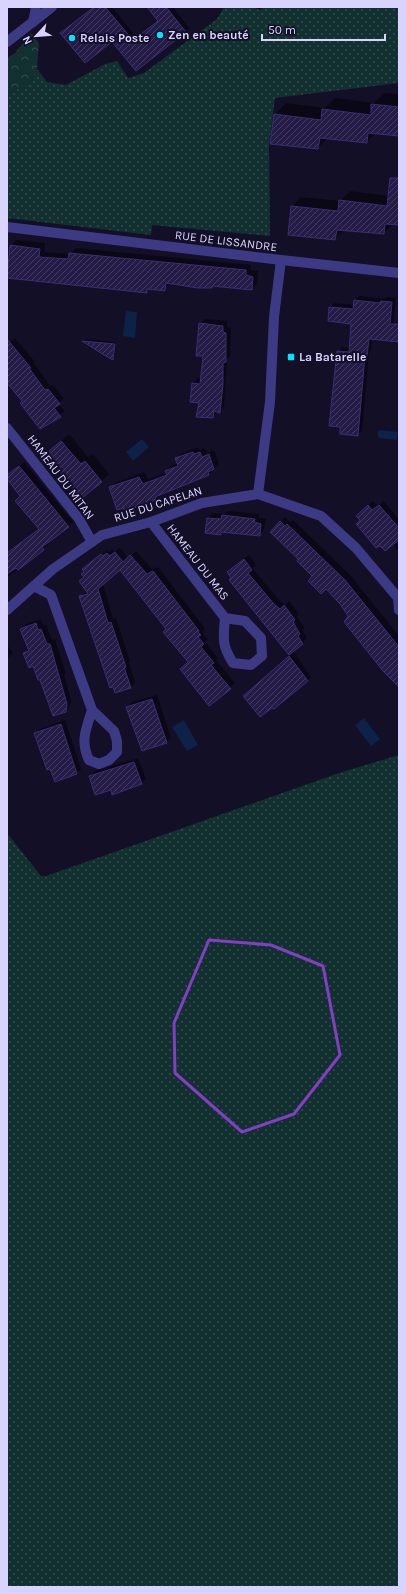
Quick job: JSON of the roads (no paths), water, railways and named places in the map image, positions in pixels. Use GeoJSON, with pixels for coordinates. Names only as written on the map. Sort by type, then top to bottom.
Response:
{"type":"FeatureCollection","features":[{"type":"Feature","properties":{"kind":"street"},"geometry":{"type":"LineString","coordinates":[[33,22],[36,7]]}},
{"type":"Feature","properties":{"kind":"street"},"geometry":{"type":"LineString","coordinates":[[7,42],[52,7]]}},
{"type":"Feature","properties":{"kind":"street","name":"RUE DE LISSANDRE"},"geometry":{"type":"LineString","coordinates":[[7,228],[281,260],[274,317],[270,402],[258,494]]}},
{"type":"Feature","properties":{"kind":"street"},"geometry":{"type":"LineString","coordinates":[[281,260],[399,273]]}},
{"type":"Feature","properties":{"kind":"street","name":"HAMEAU DU MITAN"},"geometry":{"type":"LineString","coordinates":[[7,428],[79,519],[92,542]]}},
{"type":"Feature","properties":{"kind":"street","name":"RUE DU CAPELAN"},"geometry":{"type":"LineString","coordinates":[[7,610],[53,569],[102,535],[151,522],[202,503],[258,494],[321,516],[356,548],[399,599],[399,610]]}},
{"type":"Feature","properties":{"kind":"street","name":"HAMEAU DU MAS"},"geometry":{"type":"LineString","coordinates":[[151,522],[225,618],[223,642],[225,652],[233,664],[251,665],[262,656],[261,638],[246,621],[225,618]]}},
{"type":"Feature","properties":{"kind":"street"},"geometry":{"type":"LineString","coordinates":[[34,586],[51,595],[92,710],[114,731],[117,740],[118,752],[109,760],[99,764],[89,760],[84,749],[84,738],[92,710]]}},
{"type":"Feature","properties":{"kind":"water"},"geometry":{"type":"Polygon","coordinates":[[[126,311],[137,312],[135,338],[123,336],[126,311]]]}},
{"type":"Feature","properties":{"kind":"water"},"geometry":{"type":"Polygon","coordinates":[[[379,430],[398,432],[397,440],[379,438],[377,434],[379,430]]]}},
{"type":"Feature","properties":{"kind":"water"},"geometry":{"type":"Polygon","coordinates":[[[142,439],[149,447],[133,461],[126,452],[142,439]]]}},
{"type":"Feature","properties":{"kind":"water"},"geometry":{"type":"Polygon","coordinates":[[[364,718],[380,739],[371,746],[355,725],[364,718]]]}},
{"type":"Feature","properties":{"kind":"water"},"geometry":{"type":"Polygon","coordinates":[[[184,720],[198,745],[187,751],[172,727],[184,720]]]}},
{"type":"Feature","properties":{"kind":"place","name":"Zen en beauté"},"geometry":{"type":"Point","coordinates":[160,35]}},
{"type":"Feature","properties":{"kind":"place","name":"Relais Poste"},"geometry":{"type":"Point","coordinates":[72,38]}},
{"type":"Feature","properties":{"kind":"place","name":"La Batarelle"},"geometry":{"type":"Point","coordinates":[291,357]}}]}
